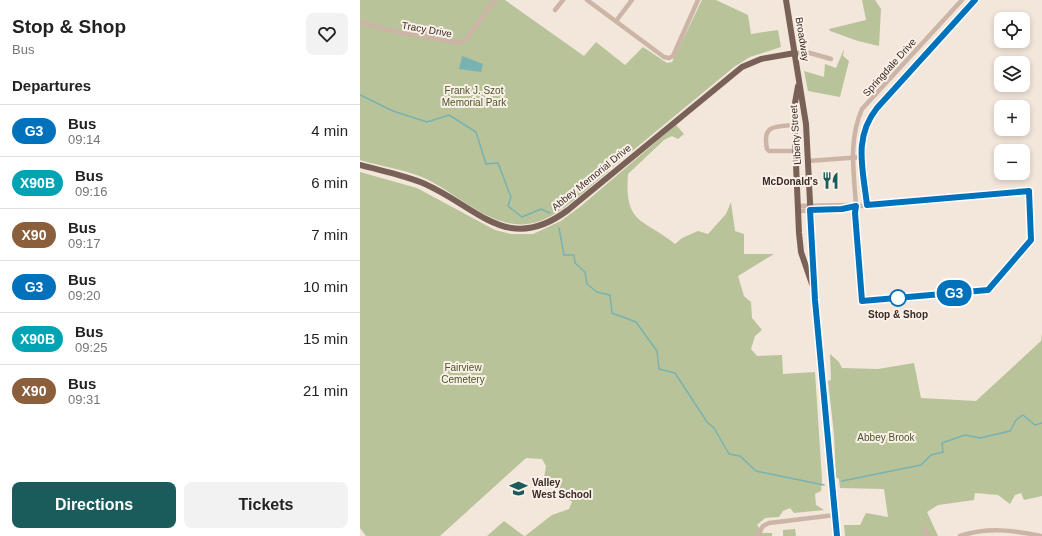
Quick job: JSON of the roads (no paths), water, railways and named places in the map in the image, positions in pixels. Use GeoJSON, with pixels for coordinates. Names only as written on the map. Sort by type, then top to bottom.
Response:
{"type":"FeatureCollection","features":[{"type":"Feature","properties":{"kind":"main road","name":"Broadway"},"geometry":{"type":"LineString","coordinates":[[786,0],[803,100]]}},
{"type":"Feature","properties":{"kind":"main road","name":"Abbey Memorial Drive"},"geometry":{"type":"LineString","coordinates":[[360,165],[425,184],[482,217],[502,226],[520,229],[538,227],[549,223],[568,210],[742,67],[761,59],[795,53]]}},
{"type":"Feature","properties":{"kind":"main road","name":"Broadway"},"geometry":{"type":"LineString","coordinates":[[795,112],[799,82]]}},
{"type":"Feature","properties":{"kind":"main road","name":"Liberty Street"},"geometry":{"type":"LineString","coordinates":[[803,100],[806,124],[815,289],[837,536]]}},
{"type":"Feature","properties":{"kind":"main road","name":"Liberty Street"},"geometry":{"type":"LineString","coordinates":[[795,112],[795,151],[801,252],[815,289]]}},
{"type":"Feature","properties":{"kind":"street","name":"Tracy Drive"},"geometry":{"type":"LineString","coordinates":[[360,22],[383,29],[459,43],[468,38],[495,0]]}},
{"type":"Feature","properties":{"kind":"street"},"geometry":{"type":"LineString","coordinates":[[555,10],[563,0]]}},
{"type":"Feature","properties":{"kind":"street"},"geometry":{"type":"LineString","coordinates":[[587,0],[664,57],[669,58],[673,56],[698,0]]}},
{"type":"Feature","properties":{"kind":"street"},"geometry":{"type":"LineString","coordinates":[[616,21],[632,0]]}},
{"type":"Feature","properties":{"kind":"street","name":"Springdale Drive"},"geometry":{"type":"LineString","coordinates":[[962,0],[862,110],[854,130],[853,157],[856,206],[867,205],[862,157],[862,134],[870,116],[976,0]]}},
{"type":"Feature","properties":{"kind":"street"},"geometry":{"type":"LineString","coordinates":[[795,53],[810,53],[831,59]]}},
{"type":"Feature","properties":{"kind":"street"},"geometry":{"type":"LineString","coordinates":[[795,125],[774,127],[768,130],[765,136],[768,150],[795,151]]}},
{"type":"Feature","properties":{"kind":"street"},"geometry":{"type":"LineString","coordinates":[[808,161],[862,157]]}},
{"type":"Feature","properties":{"kind":"street"},"geometry":{"type":"LineString","coordinates":[[798,208],[842,209],[856,206]]}},
{"type":"Feature","properties":{"kind":"street"},"geometry":{"type":"LineString","coordinates":[[757,536],[763,526],[769,523],[835,515]]}},
{"type":"Feature","properties":{"kind":"street"},"geometry":{"type":"LineString","coordinates":[[924,528],[928,536]]}},
{"type":"Feature","properties":{"kind":"street"},"geometry":{"type":"LineString","coordinates":[[960,536],[996,530],[1041,536]]}},
{"type":"Feature","properties":{"kind":"water"},"geometry":{"type":"Polygon","coordinates":[[[462,56],[483,64],[481,72],[459,69],[462,56]]]}},
{"type":"Feature","properties":{"kind":"waterway","name":"Abbey Brook"},"geometry":{"type":"LineString","coordinates":[[360,95],[393,111],[427,122],[449,115],[476,132],[486,164],[498,163],[511,197],[508,206],[522,217],[541,209],[550,213]]}},
{"type":"Feature","properties":{"kind":"waterway","name":"Abbey Brook"},"geometry":{"type":"LineString","coordinates":[[559,228],[564,255],[574,255],[575,263],[585,272],[587,284],[597,292],[610,295],[612,313],[636,322],[657,351],[659,369],[675,373],[707,422],[714,428],[729,454],[740,456],[756,471],[824,485]]}},
{"type":"Feature","properties":{"kind":"waterway","name":"Abbey Brook"},"geometry":{"type":"LineString","coordinates":[[842,481],[921,465],[931,455],[943,452],[942,443],[965,435],[980,438],[1010,431],[1016,420],[1023,415],[1035,425],[1042,423]]}},
{"type":"Feature","properties":{"kind":"place","name":"McDonald's"},"geometry":{"type":"Point","coordinates":[831,181]}},
{"type":"Feature","properties":{"kind":"place","name":"Stop & Shop"},"geometry":{"type":"Point","coordinates":[898,298]}},
{"type":"Feature","properties":{"kind":"place","name":"Valley West School"},"geometry":{"type":"Point","coordinates":[519,488]}},
{"type":"Feature","properties":{"kind":"park label","name":"Frank J. Szot Memorial Park"},"geometry":{"type":"Point","coordinates":[474,96]}},
{"type":"Feature","properties":{"kind":"park label","name":"Fairview Cemetery"},"geometry":{"type":"Point","coordinates":[463,372]}}]}
